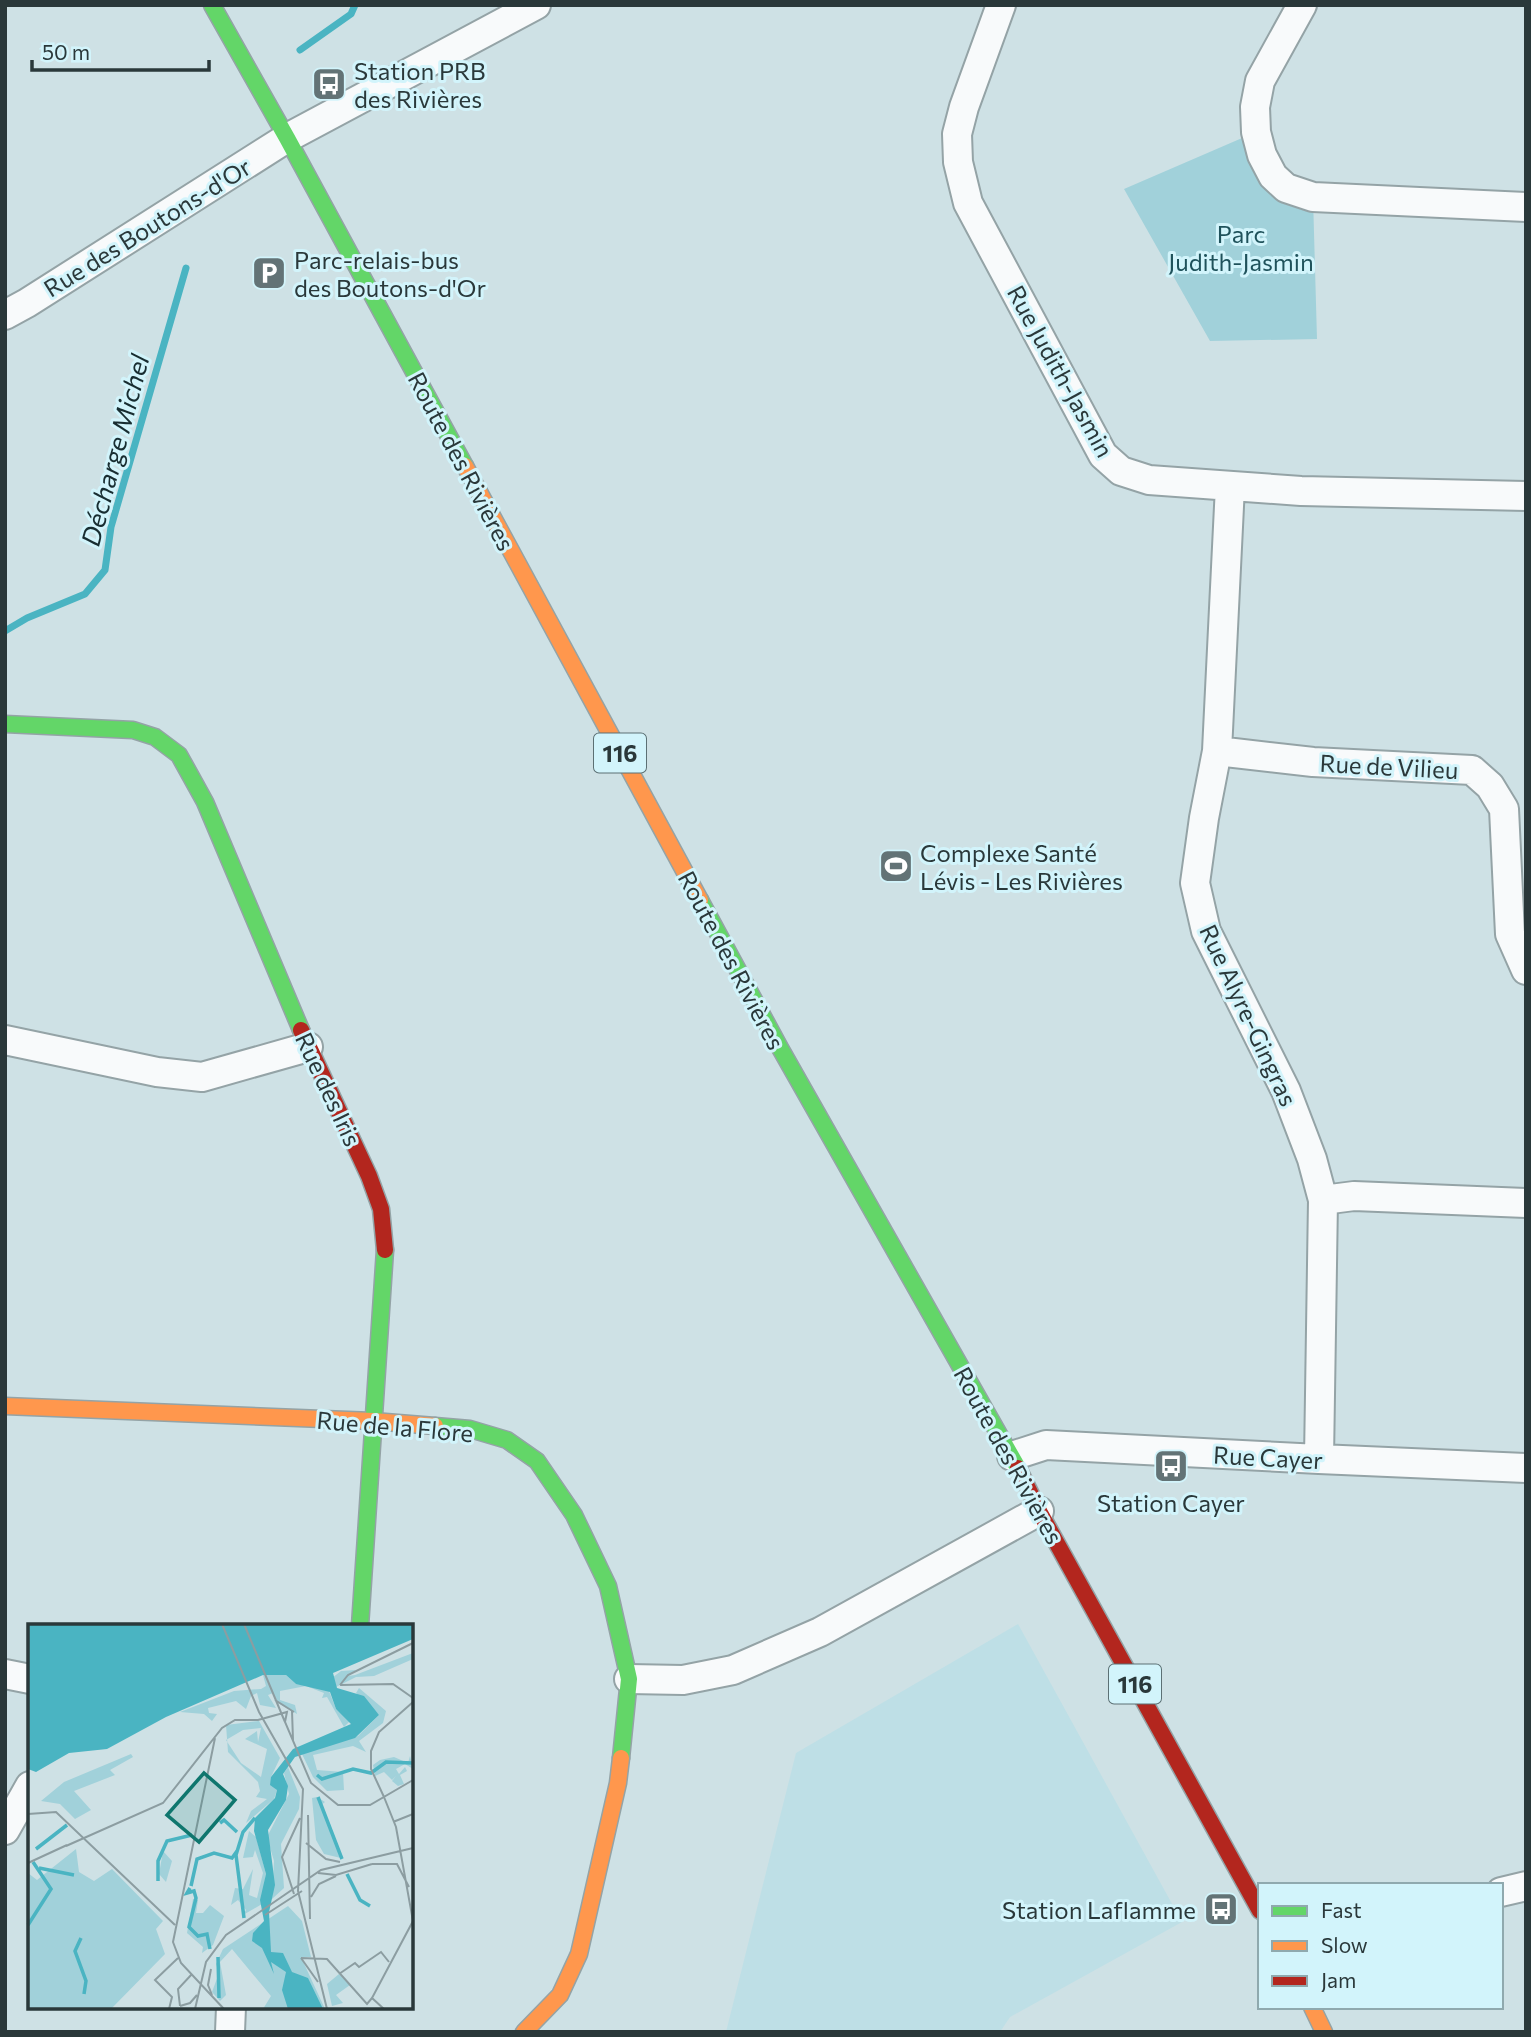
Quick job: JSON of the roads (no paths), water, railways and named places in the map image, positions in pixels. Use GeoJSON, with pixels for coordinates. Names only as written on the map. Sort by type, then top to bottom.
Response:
{"type":"FeatureCollection","features":[{"type":"Feature","properties":{"kind":"street","name":"Route des Rivières"},"geometry":{"type":"LineString","coordinates":[[212,5],[287,138],[780,1048],[1012,1456],[1039,1510],[1258,1907]]}},
{"type":"Feature","properties":{"kind":"street","name":"Rue des Boutons-d'Or"},"geometry":{"type":"LineString","coordinates":[[5,315],[287,138],[536,5]]}},
{"type":"Feature","properties":{"kind":"street","name":"Rue Judith-Jasmin"},"geometry":{"type":"LineString","coordinates":[[1001,5],[964,107],[957,134],[958,162],[968,203],[1103,455],[1121,471],[1149,480],[1301,491],[1526,496]]}},
{"type":"Feature","properties":{"kind":"street"},"geometry":{"type":"LineString","coordinates":[[1302,5],[1260,81],[1255,107],[1256,132],[1262,155],[1273,176],[1286,188],[1313,197],[1526,206]]}},
{"type":"Feature","properties":{"kind":"street","name":"Rue Alyre-Gingras"},"geometry":{"type":"LineString","coordinates":[[1230,486],[1217,751],[1195,883],[1206,931],[1286,1091],[1312,1158],[1323,1200],[1319,1460]]}},
{"type":"Feature","properties":{"kind":"street","name":"Rue des Iris"},"geometry":{"type":"LineString","coordinates":[[5,724],[133,730],[155,737],[179,755],[205,802],[309,1047],[369,1176],[381,1209],[385,1249],[360,1624]]}},
{"type":"Feature","properties":{"kind":"street","name":"Rue de Vilieu"},"geometry":{"type":"LineString","coordinates":[[1217,751],[1313,762],[1472,770],[1490,786],[1504,809],[1510,934],[1526,970]]}},
{"type":"Feature","properties":{"kind":"street"},"geometry":{"type":"LineString","coordinates":[[5,1040],[158,1072],[202,1077],[309,1047]]}},
{"type":"Feature","properties":{"kind":"street"},"geometry":{"type":"LineString","coordinates":[[1323,1200],[1354,1196],[1526,1203]]}},
{"type":"Feature","properties":{"kind":"street","name":"Rue de la Flore"},"geometry":{"type":"LineString","coordinates":[[5,1406],[373,1421],[470,1429],[507,1440],[537,1461],[573,1516],[608,1586],[629,1679],[618,1783],[579,1954],[560,1995],[524,2032]]}},
{"type":"Feature","properties":{"kind":"street","name":"Rue Cayer"},"geometry":{"type":"LineString","coordinates":[[1012,1456],[1046,1445],[1526,1468]]}},
{"type":"Feature","properties":{"kind":"street"},"geometry":{"type":"LineString","coordinates":[[629,1679],[683,1680],[733,1670],[820,1632],[1039,1510]]}},
{"type":"Feature","properties":{"kind":"street"},"geometry":{"type":"LineString","coordinates":[[5,1674],[28,1679]]}},
{"type":"Feature","properties":{"kind":"street"},"geometry":{"type":"LineString","coordinates":[[5,1830],[28,1790]]}},
{"type":"Feature","properties":{"kind":"street"},"geometry":{"type":"LineString","coordinates":[[1503,1892],[1526,1886]]}},
{"type":"Feature","properties":{"kind":"street"},"geometry":{"type":"LineString","coordinates":[[230,2032],[231,2009]]}},
{"type":"Feature","properties":{"kind":"street"},"geometry":{"type":"LineString","coordinates":[[1313,2009],[1324,2032]]}},
{"type":"Feature","properties":{"kind":"waterway","name":"Décharge Michel"},"geometry":{"type":"LineString","coordinates":[[300,50],[351,14],[355,5]]}},
{"type":"Feature","properties":{"kind":"waterway","name":"Décharge Michel"},"geometry":{"type":"LineString","coordinates":[[5,631],[27,618],[85,594],[105,570],[111,527],[186,268]]}},
{"type":"Feature","properties":{"kind":"place","name":"Station PRB des Rivières"},"geometry":{"type":"Point","coordinates":[329,84]}},
{"type":"Feature","properties":{"kind":"place","name":"Parc-relais-bus des Boutons-d'Or"},"geometry":{"type":"Point","coordinates":[269,273]}},
{"type":"Feature","properties":{"kind":"place","name":"Complexe Santé Lévis - Les Rivières"},"geometry":{"type":"Point","coordinates":[896,866]}},
{"type":"Feature","properties":{"kind":"place","name":"Station Cayer"},"geometry":{"type":"Point","coordinates":[1171,1466]}},
{"type":"Feature","properties":{"kind":"place","name":"Station Laflamme"},"geometry":{"type":"Point","coordinates":[1221,1909]}},
{"type":"Feature","properties":{"kind":"park label","name":"Parc Judith-Jasmin"},"geometry":{"type":"Point","coordinates":[1241,247]}}]}
